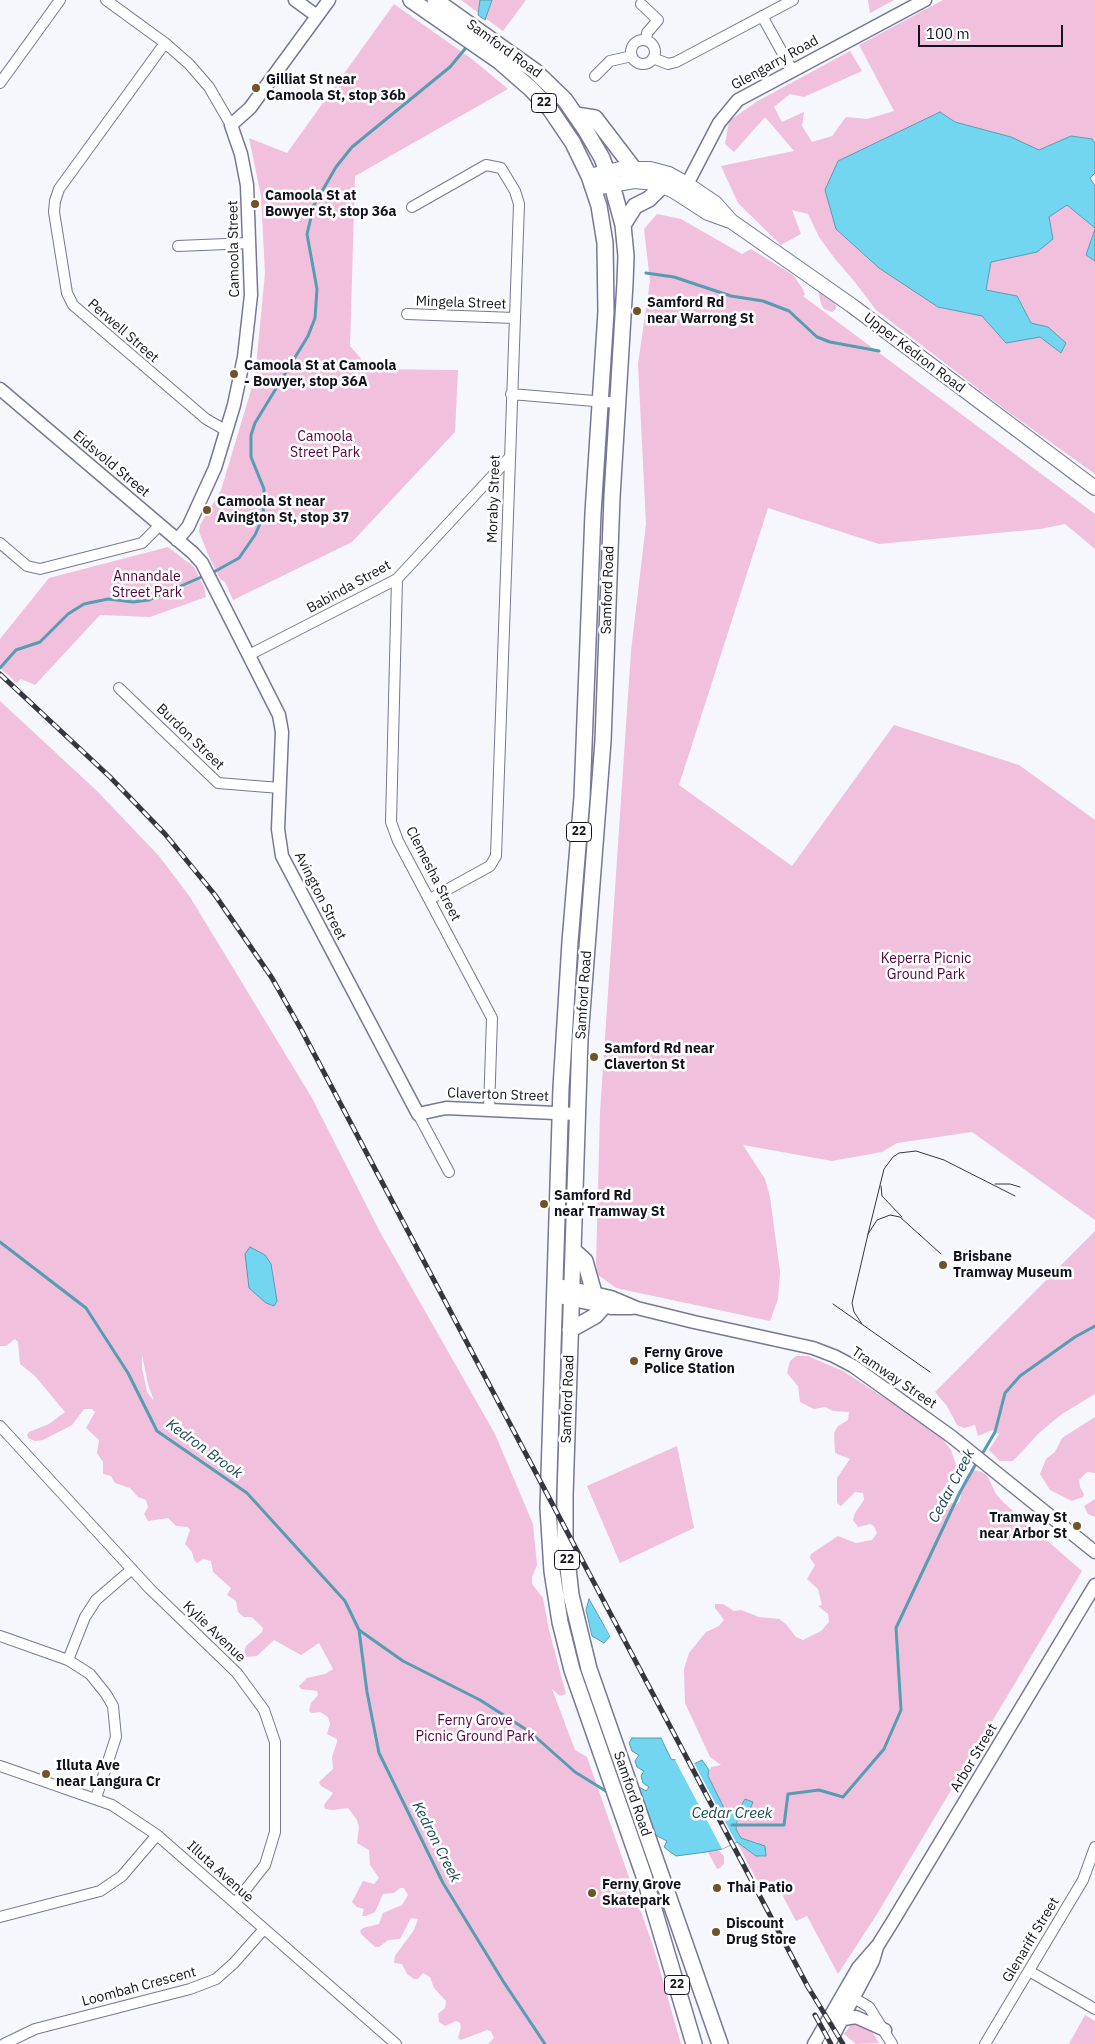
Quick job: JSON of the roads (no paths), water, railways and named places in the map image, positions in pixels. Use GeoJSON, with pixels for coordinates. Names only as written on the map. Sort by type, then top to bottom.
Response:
{"type":"FeatureCollection","features":[{"type":"Feature","properties":{"kind":"main road","name":"Samford Road"},"geometry":{"type":"LineString","coordinates":[[411,0],[460,26],[549,83],[576,115],[610,178],[622,225],[626,268],[610,544],[603,741],[580,1038],[565,1541],[571,1595],[589,1669],[720,2044]]}},
{"type":"Feature","properties":{"kind":"main road","name":"Samford Road"},"geometry":{"type":"LineString","coordinates":[[435,0],[460,26]]}},
{"type":"Feature","properties":{"kind":"main road","name":"Samford Road"},"geometry":{"type":"LineString","coordinates":[[483,42],[550,109],[573,143],[591,182],[602,220],[607,261],[582,797],[570,942],[560,1112],[547,1495],[552,1571],[560,1622],[572,1670],[663,1936],[694,2044]]}},
{"type":"Feature","properties":{"kind":"main road"},"geometry":{"type":"LineString","coordinates":[[576,115],[594,118],[634,169]]}},
{"type":"Feature","properties":{"kind":"main road","name":"Upper Kedron Road"},"geometry":{"type":"LineString","coordinates":[[591,182],[610,178],[634,169],[660,171],[684,189],[708,213],[731,221],[844,300],[1095,488]]}},
{"type":"Feature","properties":{"kind":"main road","name":"Upper Kedron Road"},"geometry":{"type":"LineString","coordinates":[[610,178],[684,189]]}},
{"type":"Feature","properties":{"kind":"main road"},"geometry":{"type":"LineString","coordinates":[[622,225],[635,206],[649,199],[663,185]]}},
{"type":"Feature","properties":{"kind":"main road"},"geometry":{"type":"LineString","coordinates":[[573,1250],[585,1261],[594,1293]]}},
{"type":"Feature","properties":{"kind":"main road"},"geometry":{"type":"LineString","coordinates":[[570,1330],[594,1316],[603,1307]]}},
{"type":"Feature","properties":{"kind":"street"},"geometry":{"type":"LineString","coordinates":[[0,83],[60,0]]}},
{"type":"Feature","properties":{"kind":"street","name":"Camoola Street"},"geometry":{"type":"LineString","coordinates":[[106,0],[165,43],[204,81],[217,100],[230,126],[240,154],[247,185],[250,295],[240,379],[227,431],[207,487],[188,527],[177,540]]}},
{"type":"Feature","properties":{"kind":"street"},"geometry":{"type":"LineString","coordinates":[[294,0],[317,16]]}},
{"type":"Feature","properties":{"kind":"street"},"geometry":{"type":"LineString","coordinates":[[230,126],[246,114],[329,0]]}},
{"type":"Feature","properties":{"kind":"street"},"geometry":{"type":"LineString","coordinates":[[653,58],[668,64],[676,62],[793,0]]}},
{"type":"Feature","properties":{"kind":"street","name":"Glengarry Road"},"geometry":{"type":"LineString","coordinates":[[684,189],[711,136],[731,106],[751,91],[925,0]]}},
{"type":"Feature","properties":{"kind":"street"},"geometry":{"type":"LineString","coordinates":[[641,4],[658,20],[647,33],[646,40]]}},
{"type":"Feature","properties":{"kind":"street"},"geometry":{"type":"LineString","coordinates":[[762,16],[792,70]]}},
{"type":"Feature","properties":{"kind":"street"},"geometry":{"type":"LineString","coordinates":[[632,56],[633,45],[638,40],[646,40],[654,47],[653,58]]}},
{"type":"Feature","properties":{"kind":"street","name":"Perwell Street"},"geometry":{"type":"LineString","coordinates":[[165,43],[60,189],[55,201],[54,212],[67,293],[73,305],[206,419],[227,431]]}},
{"type":"Feature","properties":{"kind":"street"},"geometry":{"type":"LineString","coordinates":[[632,56],[642,64],[653,58]]}},
{"type":"Feature","properties":{"kind":"street"},"geometry":{"type":"LineString","coordinates":[[595,76],[610,61],[632,56]]}},
{"type":"Feature","properties":{"kind":"street","name":"Moraby Street"},"geometry":{"type":"LineString","coordinates":[[412,207],[486,165],[501,168],[515,191],[519,204],[496,856],[490,866],[430,899]]}},
{"type":"Feature","properties":{"kind":"street"},"geometry":{"type":"LineString","coordinates":[[178,246],[250,243]]}},
{"type":"Feature","properties":{"kind":"street","name":"Mingela Street"},"geometry":{"type":"LineString","coordinates":[[407,314],[514,318]]}},
{"type":"Feature","properties":{"kind":"street","name":"Eidsvold Street"},"geometry":{"type":"LineString","coordinates":[[0,390],[160,525],[202,563]]}},
{"type":"Feature","properties":{"kind":"street"},"geometry":{"type":"LineString","coordinates":[[511,394],[618,403]]}},
{"type":"Feature","properties":{"kind":"street","name":"Babinda Street"},"geometry":{"type":"LineString","coordinates":[[249,655],[396,579],[509,458]]}},
{"type":"Feature","properties":{"kind":"street"},"geometry":{"type":"LineString","coordinates":[[0,543],[27,566],[40,569],[142,543],[160,525]]}},
{"type":"Feature","properties":{"kind":"street","name":"Avington Street"},"geometry":{"type":"LineString","coordinates":[[202,563],[277,708],[281,722],[278,838],[282,856],[449,1172]]}},
{"type":"Feature","properties":{"kind":"street","name":"Clemesha Street"},"geometry":{"type":"LineString","coordinates":[[396,579],[391,822],[398,841],[492,1018],[489,1110]]}},
{"type":"Feature","properties":{"kind":"street","name":"Burdon Street"},"geometry":{"type":"LineString","coordinates":[[119,688],[218,783],[280,788]]}},
{"type":"Feature","properties":{"kind":"street","name":"Claverton Street"},"geometry":{"type":"LineString","coordinates":[[418,1114],[439,1108],[578,1114]]}},
{"type":"Feature","properties":{"kind":"street","name":"Tramway Street"},"geometry":{"type":"LineString","coordinates":[[554,1290],[572,1294],[603,1307],[637,1308]]}},
{"type":"Feature","properties":{"kind":"street","name":"Tramway Street"},"geometry":{"type":"LineString","coordinates":[[572,1294],[594,1293],[611,1296],[637,1308],[813,1348],[834,1356],[853,1366],[952,1436],[1095,1552]]}},
{"type":"Feature","properties":{"kind":"street","name":"Kylie Avenue"},"geometry":{"type":"LineString","coordinates":[[0,1426],[150,1589],[237,1672],[264,1710],[275,1742],[275,1832],[265,1865],[234,1903]]}},
{"type":"Feature","properties":{"kind":"street"},"geometry":{"type":"LineString","coordinates":[[68,1660],[85,1617],[96,1600],[132,1569]]}},
{"type":"Feature","properties":{"kind":"street","name":"Arbor Street"},"geometry":{"type":"LineString","coordinates":[[829,2044],[844,2019],[849,1995],[858,1968],[878,1945],[1095,1585]]}},
{"type":"Feature","properties":{"kind":"street"},"geometry":{"type":"LineString","coordinates":[[0,1636],[68,1660],[90,1674],[113,1706],[116,1737],[96,1798]]}},
{"type":"Feature","properties":{"kind":"street"},"geometry":{"type":"LineString","coordinates":[[0,1778],[2,1767]]}},
{"type":"Feature","properties":{"kind":"street","name":"Illuta Avenue"},"geometry":{"type":"LineString","coordinates":[[2,1767],[96,1798],[112,1805],[158,1835],[396,2044]]}},
{"type":"Feature","properties":{"kind":"street"},"geometry":{"type":"LineString","coordinates":[[0,1917],[100,1891],[122,1876],[158,1835]]}},
{"type":"Feature","properties":{"kind":"street","name":"Glenariff Street"},"geometry":{"type":"LineString","coordinates":[[985,2044],[1082,1880],[1095,1847]]}},
{"type":"Feature","properties":{"kind":"street","name":"Loombah Crescent"},"geometry":{"type":"LineString","coordinates":[[4,2044],[35,2029],[190,1989],[216,1979],[234,1963],[264,1930]]}},
{"type":"Feature","properties":{"kind":"street"},"geometry":{"type":"LineString","coordinates":[[1029,1971],[1095,2009]]}},
{"type":"Feature","properties":{"kind":"street"},"geometry":{"type":"LineString","coordinates":[[849,1995],[869,2007],[892,2044]]}},
{"type":"Feature","properties":{"kind":"street","name":"Arbor Street"},"geometry":{"type":"LineString","coordinates":[[814,2044],[849,1995]]}},
{"type":"Feature","properties":{"kind":"street"},"geometry":{"type":"LineString","coordinates":[[844,2019],[851,2017],[860,2018],[885,2030]]}},
{"type":"Feature","properties":{"kind":"water"},"geometry":{"type":"Polygon","coordinates":[[[480,0],[492,0],[485,20],[478,15],[480,0]]]}},
{"type":"Feature","properties":{"kind":"water"},"geometry":{"type":"Polygon","coordinates":[[[940,112],[955,122],[1011,137],[1039,150],[1071,136],[1092,139],[1095,143],[1095,173],[1090,178],[1095,186],[1095,228],[1067,205],[1049,217],[1053,239],[1037,252],[991,262],[986,290],[1017,296],[1031,323],[1048,327],[1066,343],[1061,353],[1040,337],[1006,343],[982,316],[938,307],[879,268],[836,229],[825,190],[838,161],[940,112]]]}},
{"type":"Feature","properties":{"kind":"water"},"geometry":{"type":"Polygon","coordinates":[[[1095,229],[1095,261],[1086,255],[1095,229]]]}},
{"type":"Feature","properties":{"kind":"water"},"geometry":{"type":"Polygon","coordinates":[[[250,1247],[265,1255],[271,1264],[277,1301],[274,1306],[266,1303],[249,1288],[245,1254],[250,1247]]]}},
{"type":"Feature","properties":{"kind":"water"},"geometry":{"type":"Polygon","coordinates":[[[589,1599],[610,1636],[604,1643],[592,1636],[586,1610],[589,1599]]]}},
{"type":"Feature","properties":{"kind":"water"},"geometry":{"type":"Polygon","coordinates":[[[632,1738],[661,1738],[671,1759],[694,1764],[702,1760],[709,1770],[708,1776],[727,1814],[738,1811],[745,1799],[753,1802],[746,1818],[737,1821],[736,1829],[741,1838],[765,1846],[766,1856],[756,1856],[737,1842],[722,1849],[676,1856],[664,1847],[667,1841],[655,1835],[639,1787],[646,1791],[649,1787],[643,1783],[641,1776],[644,1771],[637,1767],[635,1761],[639,1755],[632,1751],[629,1743],[632,1738]]]}},
{"type":"Feature","properties":{"kind":"waterway"},"geometry":{"type":"LineString","coordinates":[[212,573],[239,558],[255,535],[263,517],[264,489],[251,457],[251,435],[255,423],[308,336],[315,318],[317,289],[307,234],[314,205],[336,167],[352,147],[450,67],[469,44]]}},
{"type":"Feature","properties":{"kind":"waterway"},"geometry":{"type":"LineString","coordinates":[[646,273],[674,277],[731,296],[763,301],[789,311],[817,337],[830,342],[879,351]]}},
{"type":"Feature","properties":{"kind":"waterway"},"geometry":{"type":"LineString","coordinates":[[0,668],[16,650],[40,642],[68,614],[84,604],[108,599],[133,602],[149,600],[206,575]]}},
{"type":"Feature","properties":{"kind":"waterway","name":"Kedron Brook"},"geometry":{"type":"LineString","coordinates":[[0,1242],[86,1308],[128,1373],[157,1431],[247,1493],[345,1601],[359,1630],[367,1692],[379,1753],[443,1883],[503,1981],[545,2044]]}},
{"type":"Feature","properties":{"kind":"waterway","name":"Cedar Creek"},"geometry":{"type":"LineString","coordinates":[[981,1456],[995,1432],[1005,1393],[1020,1376],[1075,1337],[1095,1326]]}},
{"type":"Feature","properties":{"kind":"waterway","name":"Cedar Creek"},"geometry":{"type":"LineString","coordinates":[[732,1825],[784,1825],[788,1794],[819,1790],[843,1797],[884,1749],[901,1710],[896,1628],[960,1492],[977,1462]]}},
{"type":"Feature","properties":{"kind":"waterway","name":"Cedar Creek"},"geometry":{"type":"LineString","coordinates":[[359,1630],[403,1661],[480,1700],[530,1732],[575,1772],[609,1793]]}},
{"type":"Feature","properties":{"kind":"tram line"},"geometry":{"type":"LineString","coordinates":[[868,1234],[884,1169],[893,1157],[899,1153],[916,1151],[944,1160],[1015,1196]]}},
{"type":"Feature","properties":{"kind":"tram line"},"geometry":{"type":"LineString","coordinates":[[995,1184],[1010,1184],[1020,1187]]}},
{"type":"Feature","properties":{"kind":"tram line"},"geometry":{"type":"LineString","coordinates":[[881,1186],[882,1196],[902,1217]]}},
{"type":"Feature","properties":{"kind":"tram line"},"geometry":{"type":"LineString","coordinates":[[862,1324],[854,1312],[852,1303],[868,1234],[877,1220],[890,1215],[900,1217],[941,1254]]}},
{"type":"Feature","properties":{"kind":"tram line"},"geometry":{"type":"LineString","coordinates":[[833,1304],[930,1372]]}},
{"type":"Feature","properties":{"kind":"railway"},"geometry":{"type":"LineString","coordinates":[[0,674],[110,777],[165,834],[215,895],[272,978],[302,1031],[808,1987],[843,2044]]}},
{"type":"Feature","properties":{"kind":"railway"},"geometry":{"type":"LineString","coordinates":[[815,2015],[831,2044]]}},
{"type":"Feature","properties":{"kind":"place","name":"Gilliat St near Camoola St, stop 36b"},"geometry":{"type":"Point","coordinates":[256,88]}},
{"type":"Feature","properties":{"kind":"place","name":"Camoola St at Bowyer St, stop 36a"},"geometry":{"type":"Point","coordinates":[255,204]}},
{"type":"Feature","properties":{"kind":"place","name":"Samford Rd near Warrong St"},"geometry":{"type":"Point","coordinates":[637,311]}},
{"type":"Feature","properties":{"kind":"place","name":"Camoola St at Camoola - Bowyer, stop 36A"},"geometry":{"type":"Point","coordinates":[234,374]}},
{"type":"Feature","properties":{"kind":"place","name":"Camoola St near Avington St, stop 37"},"geometry":{"type":"Point","coordinates":[207,510]}},
{"type":"Feature","properties":{"kind":"place","name":"Samford Rd near Claverton St"},"geometry":{"type":"Point","coordinates":[594,1057]}},
{"type":"Feature","properties":{"kind":"place","name":"Samford Rd near Tramway St"},"geometry":{"type":"Point","coordinates":[544,1204]}},
{"type":"Feature","properties":{"kind":"place","name":"Brisbane Tramway Museum"},"geometry":{"type":"Point","coordinates":[943,1265]}},
{"type":"Feature","properties":{"kind":"place","name":"Ferny Grove Police Station"},"geometry":{"type":"Point","coordinates":[634,1361]}},
{"type":"Feature","properties":{"kind":"place","name":"Tramway St near Arbor St"},"geometry":{"type":"Point","coordinates":[1077,1526]}},
{"type":"Feature","properties":{"kind":"place","name":"Illuta Ave near Langura Cr"},"geometry":{"type":"Point","coordinates":[46,1774]}},
{"type":"Feature","properties":{"kind":"place","name":"Thai Patio"},"geometry":{"type":"Point","coordinates":[717,1888]}},
{"type":"Feature","properties":{"kind":"place","name":"Ferny Grove Skatepark"},"geometry":{"type":"Point","coordinates":[592,1893]}},
{"type":"Feature","properties":{"kind":"place","name":"Discount Drug Store"},"geometry":{"type":"Point","coordinates":[716,1932]}},
{"type":"Feature","properties":{"kind":"park label","name":"Camoola Street Park"},"geometry":{"type":"Point","coordinates":[325,446]}},
{"type":"Feature","properties":{"kind":"park label","name":"Annandale Street Park"},"geometry":{"type":"Point","coordinates":[147,586]}},
{"type":"Feature","properties":{"kind":"park label","name":"Keperra Picnic Ground Park"},"geometry":{"type":"Point","coordinates":[926,968]}},
{"type":"Feature","properties":{"kind":"park label","name":"Ferny Grove Picnic Ground Park"},"geometry":{"type":"Point","coordinates":[475,1729]}},
{"type":"Feature","properties":{"kind":"water label","name":"Kedron Creek"},"geometry":{"type":"Point","coordinates":[436,1842]}}]}
